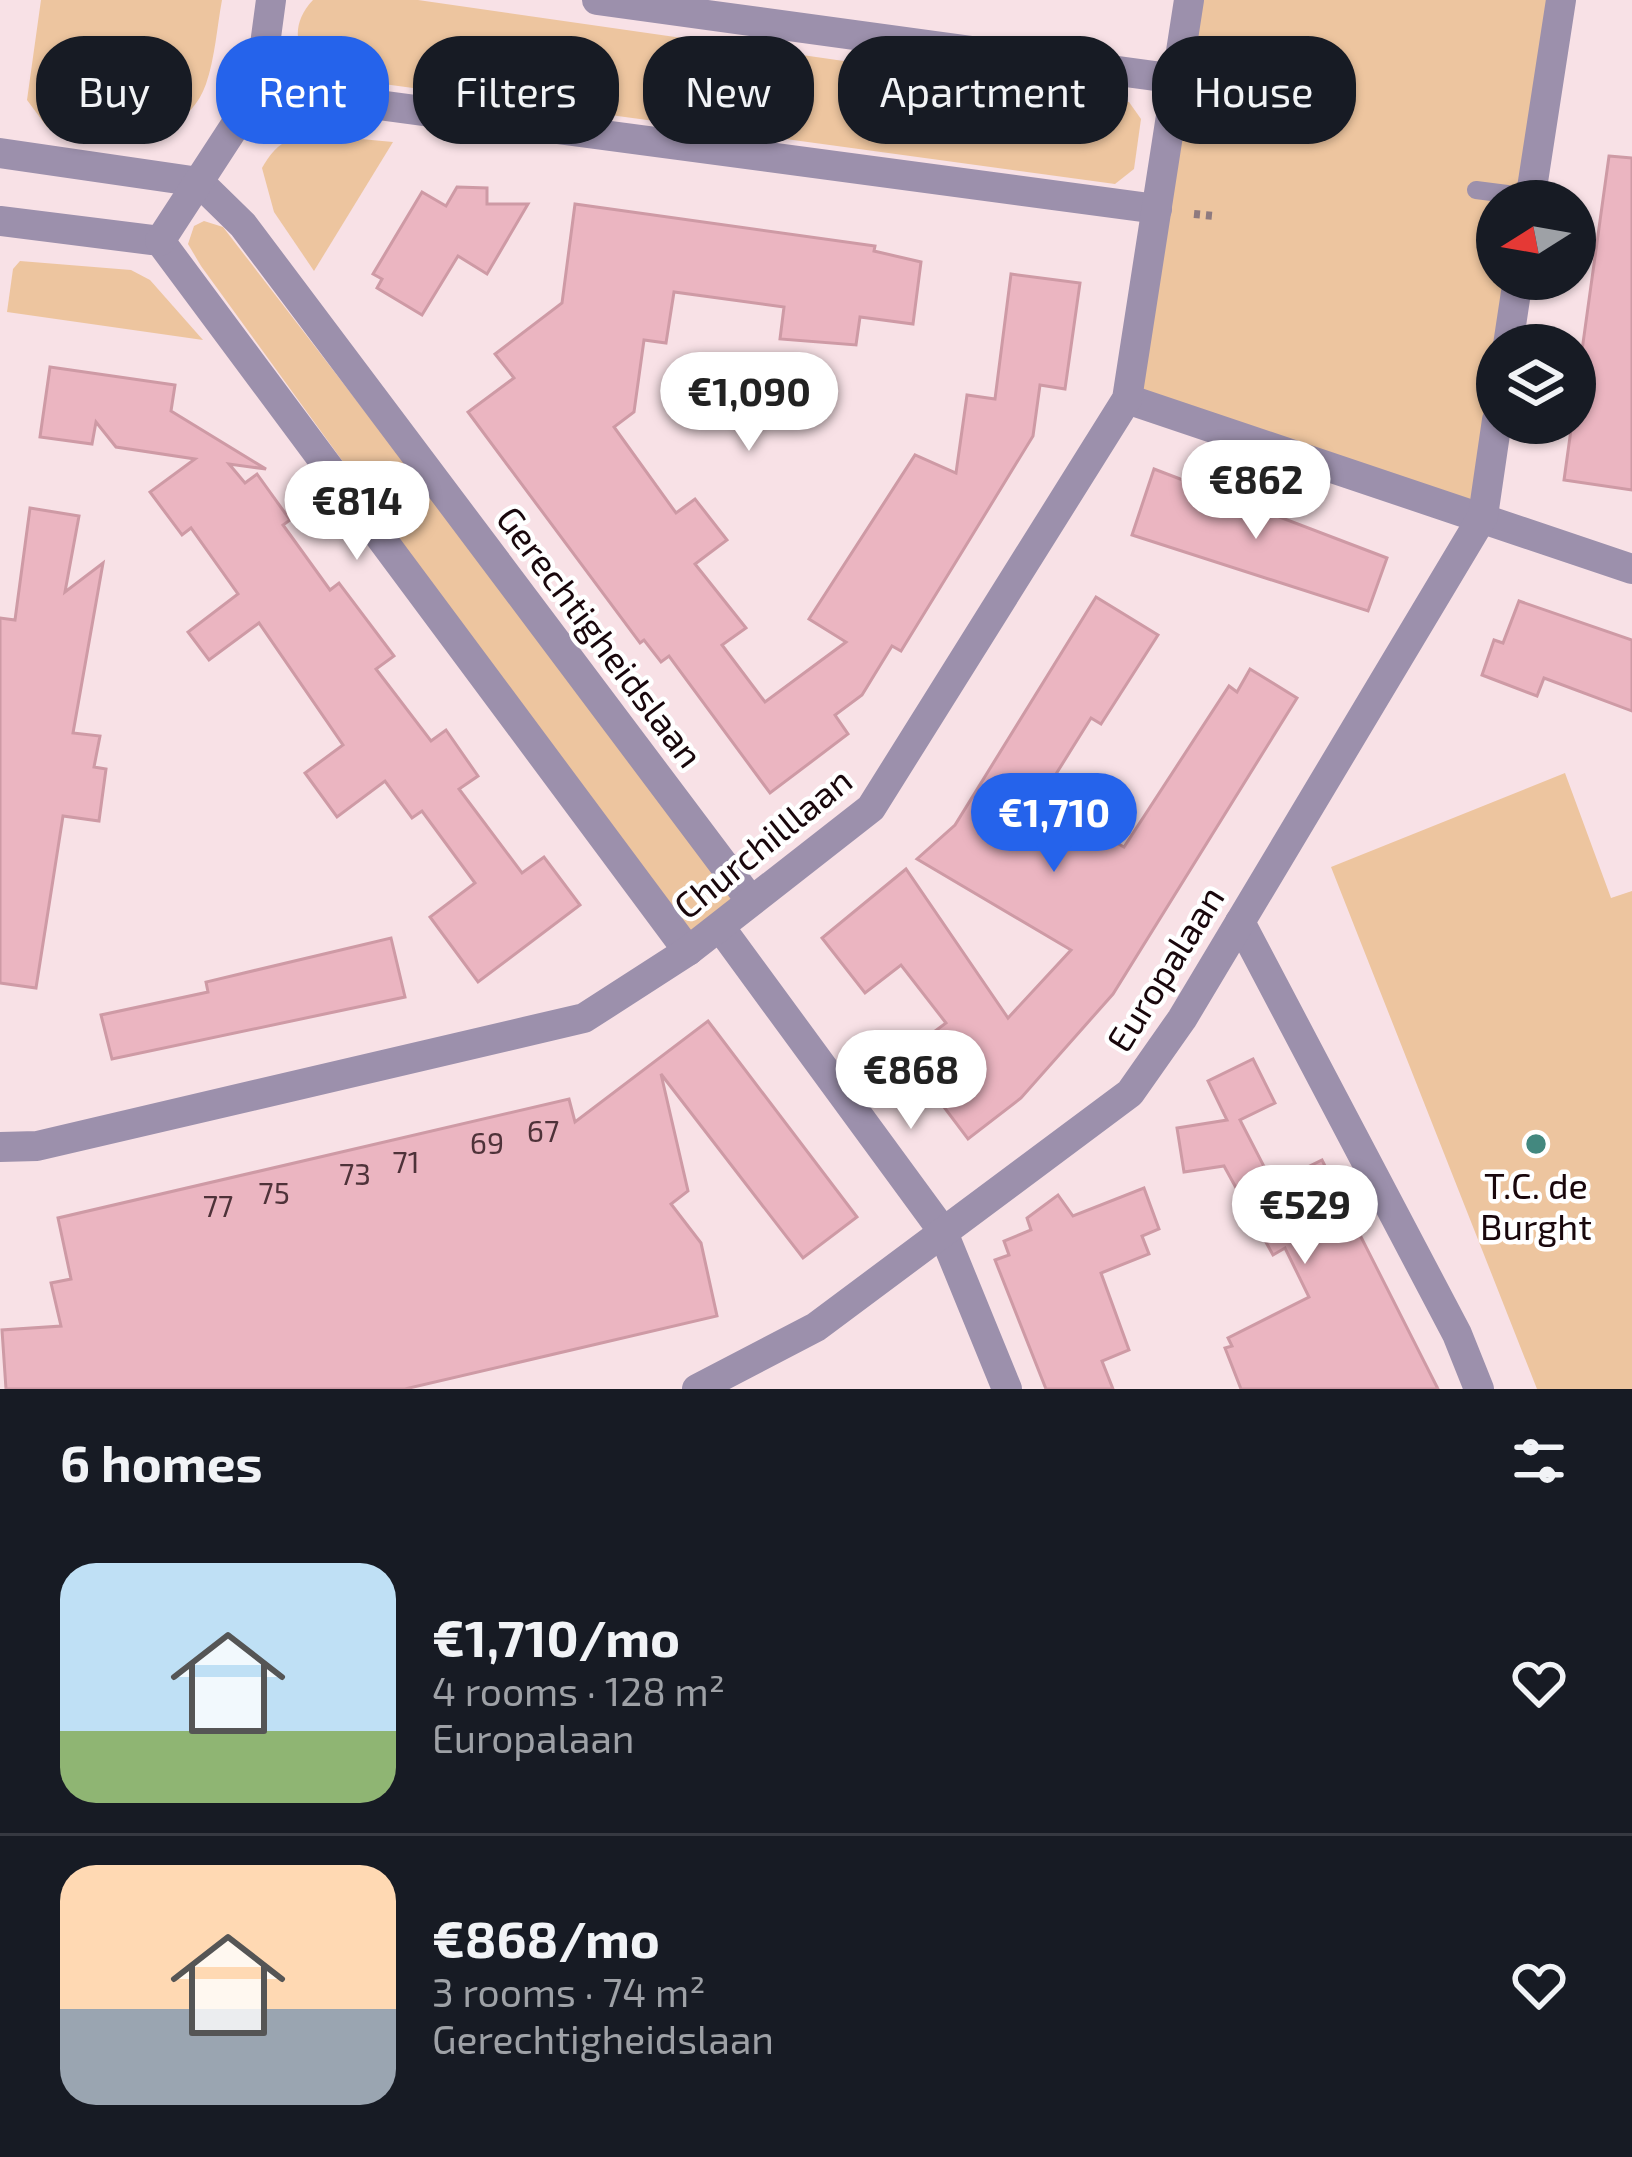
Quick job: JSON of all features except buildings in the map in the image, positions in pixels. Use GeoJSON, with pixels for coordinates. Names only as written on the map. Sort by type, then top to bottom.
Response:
{"type":"FeatureCollection","features":[{"type":"Feature","properties":{"kind":"street"},"geometry":{"type":"LineString","coordinates":[[266,36],[271,0]]}},
{"type":"Feature","properties":{"kind":"street"},"geometry":{"type":"LineString","coordinates":[[597,0],[1152,76]]}},
{"type":"Feature","properties":{"kind":"street","name":"Churchilllaan"},"geometry":{"type":"LineString","coordinates":[[1184,36],[1189,0]]}},
{"type":"Feature","properties":{"kind":"street"},"geometry":{"type":"LineString","coordinates":[[1533,180],[1561,0]]}},
{"type":"Feature","properties":{"kind":"street"},"geometry":{"type":"LineString","coordinates":[[389,106],[1157,209]]}},
{"type":"Feature","properties":{"kind":"street"},"geometry":{"type":"LineString","coordinates":[[160,241],[224,144]]}},
{"type":"Feature","properties":{"kind":"street","name":"Churchilllaan"},"geometry":{"type":"LineString","coordinates":[[0,1147],[37,1146],[566,1024],[608,1005],[688,951],[886,790],[1127,399],[1168,144]]}},
{"type":"Feature","properties":{"kind":"street"},"geometry":{"type":"LineString","coordinates":[[0,153],[199,182]]}},
{"type":"Feature","properties":{"kind":"street","name":"Gerechtigheidslaan"},"geometry":{"type":"LineString","coordinates":[[199,182],[243,225],[751,901]]}},
{"type":"Feature","properties":{"kind":"street"},"geometry":{"type":"LineString","coordinates":[[0,221],[160,241],[688,951]]}},
{"type":"Feature","properties":{"kind":"street"},"geometry":{"type":"LineString","coordinates":[[1127,399],[1632,569]]}},
{"type":"Feature","properties":{"kind":"street","name":"Europalaan"},"geometry":{"type":"LineString","coordinates":[[698,1389],[816,1327],[1130,1093],[1240,922],[1483,516],[1494,444]]}},
{"type":"Feature","properties":{"kind":"street"},"geometry":{"type":"LineString","coordinates":[[1240,922],[1457,1334],[1480,1389]]}},
{"type":"Feature","properties":{"kind":"street"},"geometry":{"type":"LineString","coordinates":[[720,927],[942,1230],[1007,1389]]}},
{"type":"Feature","properties":{"kind":"shaded area"},"geometry":{"type":"Polygon","coordinates":[[[41,0],[222,0],[209,74],[192,107],[192,36],[36,36],[36,112],[27,100],[41,0]]]}},
{"type":"Feature","properties":{"kind":"shaded area"},"geometry":{"type":"Polygon","coordinates":[[[313,0],[418,0],[669,36],[643,36],[643,119],[619,116],[619,36],[413,36],[413,88],[389,85],[389,36],[298,36],[313,0]]]}},
{"type":"Feature","properties":{"kind":"shaded area"},"geometry":{"type":"Polygon","coordinates":[[[1199,0],[1550,0],[1525,180],[1476,180],[1476,300],[1507,300],[1501,324],[1476,324],[1476,444],[1486,444],[1479,507],[1136,397],[1176,144],[1356,144],[1356,36],[1193,36],[1199,0]]]}},
{"type":"Feature","properties":{"kind":"shaded area"},"geometry":{"type":"Polygon","coordinates":[[[814,57],[838,60],[838,144],[1128,144],[1129,102],[1141,119],[1134,169],[1115,184],[814,143],[814,57]]]}},
{"type":"Feature","properties":{"kind":"shaded area"},"geometry":{"type":"Polygon","coordinates":[[[393,142],[314,271],[274,212],[262,168],[282,144],[393,142]]]}},
{"type":"Feature","properties":{"kind":"shaded area"},"geometry":{"type":"Polygon","coordinates":[[[204,221],[223,227],[741,900],[687,936],[201,266],[188,244],[194,226],[204,221]]]}},
{"type":"Feature","properties":{"kind":"shaded area"},"geometry":{"type":"Polygon","coordinates":[[[20,261],[131,270],[150,280],[203,340],[7,312],[13,269],[20,261]]]}},
{"type":"Feature","properties":{"kind":"shaded area","name":"T.C. de Burght"},"geometry":{"type":"Polygon","coordinates":[[[1565,773],[1611,898],[1632,891],[1632,1389],[1537,1389],[1331,867],[1565,773]]]}},
{"type":"Feature","properties":{"kind":"place","name":"T.C. de Burght"},"geometry":{"type":"Point","coordinates":[1536,1144]}}]}
